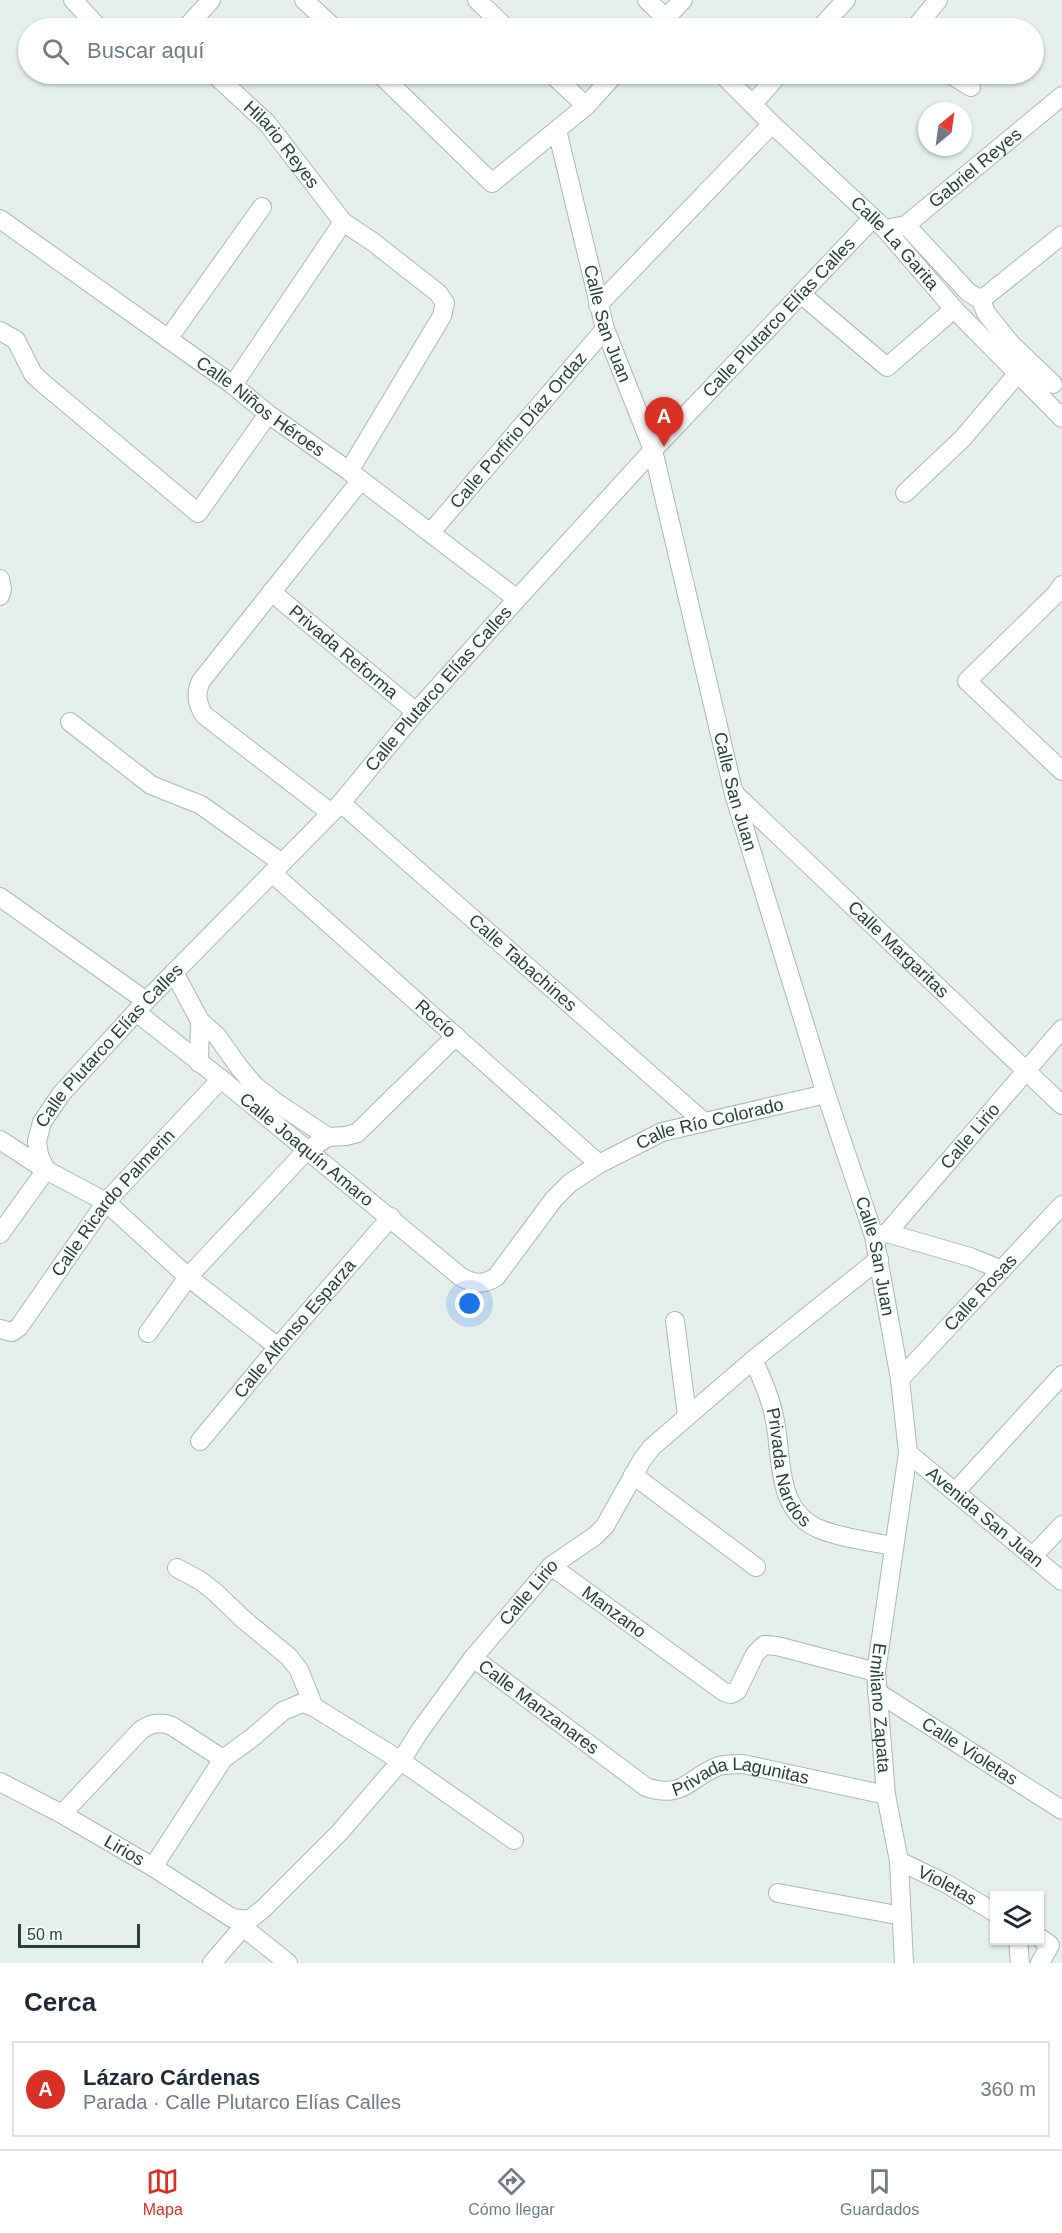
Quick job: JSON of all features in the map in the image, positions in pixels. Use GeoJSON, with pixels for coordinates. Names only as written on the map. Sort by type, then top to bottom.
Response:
{"type":"FeatureCollection","features":[{"type":"Feature","properties":{"kind":"street"},"geometry":{"type":"LineString","coordinates":[[73,0],[90,18]]}},
{"type":"Feature","properties":{"kind":"street"},"geometry":{"type":"LineString","coordinates":[[195,18],[211,0]]}},
{"type":"Feature","properties":{"kind":"street"},"geometry":{"type":"LineString","coordinates":[[304,0],[323,18]]}},
{"type":"Feature","properties":{"kind":"street"},"geometry":{"type":"LineString","coordinates":[[477,0],[496,18]]}},
{"type":"Feature","properties":{"kind":"street"},"geometry":{"type":"LineString","coordinates":[[647,0],[660,18]]}},
{"type":"Feature","properties":{"kind":"street"},"geometry":{"type":"LineString","coordinates":[[670,18],[683,0]]}},
{"type":"Feature","properties":{"kind":"street"},"geometry":{"type":"LineString","coordinates":[[829,18],[846,0]]}},
{"type":"Feature","properties":{"kind":"street"},"geometry":{"type":"LineString","coordinates":[[923,18],[938,0]]}},
{"type":"Feature","properties":{"kind":"street","name":"Hilario Reyes"},"geometry":{"type":"LineString","coordinates":[[225,84],[267,123],[343,222],[438,293],[445,303],[442,316],[355,476]]}},
{"type":"Feature","properties":{"kind":"street"},"geometry":{"type":"LineString","coordinates":[[390,84],[492,183],[586,106],[606,84]]}},
{"type":"Feature","properties":{"kind":"street"},"geometry":{"type":"LineString","coordinates":[[563,84],[586,106]]}},
{"type":"Feature","properties":{"kind":"street","name":"Calle La Garita"},"geometry":{"type":"LineString","coordinates":[[732,84],[878,224],[954,309],[1018,374],[1052,386]]}},
{"type":"Feature","properties":{"kind":"street"},"geometry":{"type":"LineString","coordinates":[[753,104],[770,84]]}},
{"type":"Feature","properties":{"kind":"street"},"geometry":{"type":"LineString","coordinates":[[966,84],[971,87]]}},
{"type":"Feature","properties":{"kind":"street","name":"Gabriel Reyes"},"geometry":{"type":"LineString","coordinates":[[878,224],[906,225],[1062,96]]}},
{"type":"Feature","properties":{"kind":"street"},"geometry":{"type":"LineString","coordinates":[[598,305],[772,124]]}},
{"type":"Feature","properties":{"kind":"street","name":"Calle San Juan"},"geometry":{"type":"LineString","coordinates":[[557,130],[605,329],[653,450],[734,794],[826,1094],[880,1235],[879,1259],[900,1379],[908,1453]]}},
{"type":"Feature","properties":{"kind":"street"},"geometry":{"type":"LineString","coordinates":[[168,339],[262,207]]}},
{"type":"Feature","properties":{"kind":"street","name":"Calle Niños Héroes"},"geometry":{"type":"LineString","coordinates":[[1,221],[233,385],[268,414],[431,532],[517,599]]}},
{"type":"Feature","properties":{"kind":"street"},"geometry":{"type":"LineString","coordinates":[[233,385],[343,222]]}},
{"type":"Feature","properties":{"kind":"street","name":"Calle Plutarco Elías Calles"},"geometry":{"type":"LineString","coordinates":[[46,1170],[39,1155],[37,1142],[42,1122],[62,1093],[141,1006],[336,808],[416,712],[653,450],[801,295],[878,224]]}},
{"type":"Feature","properties":{"kind":"street","name":"Calle La Garita"},"geometry":{"type":"LineString","coordinates":[[906,225],[969,292],[981,300],[986,313],[1011,344],[1052,386],[1062,418]]}},
{"type":"Feature","properties":{"kind":"street"},"geometry":{"type":"LineString","coordinates":[[981,300],[1062,235]]}},
{"type":"Feature","properties":{"kind":"street"},"geometry":{"type":"LineString","coordinates":[[801,295],[887,367],[954,309]]}},
{"type":"Feature","properties":{"kind":"street","name":"Calle Porfirio Díaz Ordaz"},"geometry":{"type":"LineString","coordinates":[[431,532],[605,329]]}},
{"type":"Feature","properties":{"kind":"street"},"geometry":{"type":"LineString","coordinates":[[0,331],[16,340],[33,374],[198,513],[268,414]]}},
{"type":"Feature","properties":{"kind":"street"},"geometry":{"type":"LineString","coordinates":[[905,493],[963,438],[1018,374]]}},
{"type":"Feature","properties":{"kind":"street"},"geometry":{"type":"LineString","coordinates":[[272,591],[355,476]]}},
{"type":"Feature","properties":{"kind":"street"},"geometry":{"type":"LineString","coordinates":[[0,579],[2,589],[0,596]]}},
{"type":"Feature","properties":{"kind":"street","name":"Calle Tabachines"},"geometry":{"type":"LineString","coordinates":[[272,591],[201,681],[197,689],[197,698],[204,715],[336,808],[704,1122]]}},
{"type":"Feature","properties":{"kind":"street","name":"Privada Reforma"},"geometry":{"type":"LineString","coordinates":[[272,591],[416,712]]}},
{"type":"Feature","properties":{"kind":"street"},"geometry":{"type":"LineString","coordinates":[[1060,593],[967,681],[1062,771]]}},
{"type":"Feature","properties":{"kind":"street","name":"Rocío"},"geometry":{"type":"LineString","coordinates":[[70,722],[151,785],[201,805],[277,868],[456,1036],[599,1164]]}},
{"type":"Feature","properties":{"kind":"street","name":"Calle Margaritas"},"geometry":{"type":"LineString","coordinates":[[734,794],[1062,1104]]}},
{"type":"Feature","properties":{"kind":"street","name":"Calle Joaquín Amaro"},"geometry":{"type":"LineString","coordinates":[[0,897],[141,1006],[199,1063],[221,1078],[306,1151],[462,1277],[479,1284]]}},
{"type":"Feature","properties":{"kind":"street"},"geometry":{"type":"LineString","coordinates":[[174,972],[200,1021],[217,1036],[238,1067],[277,1103],[328,1137]]}},
{"type":"Feature","properties":{"kind":"street"},"geometry":{"type":"LineString","coordinates":[[199,1063],[200,1021]]}},
{"type":"Feature","properties":{"kind":"street","name":"Calle Lirio"},"geometry":{"type":"LineString","coordinates":[[880,1235],[1062,1029]]}},
{"type":"Feature","properties":{"kind":"street"},"geometry":{"type":"LineString","coordinates":[[148,1333],[188,1276],[306,1151],[328,1137],[357,1133],[456,1036]]}},
{"type":"Feature","properties":{"kind":"street","name":"Calle Ricardo Palmerin"},"geometry":{"type":"LineString","coordinates":[[6,1330],[33,1309],[106,1202],[221,1078]]}},
{"type":"Feature","properties":{"kind":"street","name":"Calle Río Colorado"},"geometry":{"type":"LineString","coordinates":[[479,1284],[487,1283],[496,1277],[554,1199],[570,1183],[599,1164],[662,1132],[826,1094]]}},
{"type":"Feature","properties":{"kind":"street"},"geometry":{"type":"LineString","coordinates":[[0,1140],[46,1170],[106,1202],[188,1276],[278,1347]]}},
{"type":"Feature","properties":{"kind":"street"},"geometry":{"type":"LineString","coordinates":[[0,1234],[46,1170]]}},
{"type":"Feature","properties":{"kind":"street","name":"Calle Rosas"},"geometry":{"type":"LineString","coordinates":[[900,1379],[1061,1207]]}},
{"type":"Feature","properties":{"kind":"street","name":"Calle Alfonso Esparza"},"geometry":{"type":"LineString","coordinates":[[200,1441],[278,1347],[391,1218]]}},
{"type":"Feature","properties":{"kind":"street"},"geometry":{"type":"LineString","coordinates":[[880,1235],[970,1257],[1002,1270]]}},
{"type":"Feature","properties":{"kind":"street","name":"Calle Lirio"},"geometry":{"type":"LineString","coordinates":[[212,1963],[246,1923],[263,1910],[339,1833],[401,1761],[418,1731],[473,1658],[550,1566],[595,1536],[605,1526],[633,1475],[652,1447],[753,1360],[879,1259]]}},
{"type":"Feature","properties":{"kind":"street"},"geometry":{"type":"LineString","coordinates":[[675,1321],[687,1416]]}},
{"type":"Feature","properties":{"kind":"street","name":"Privada Nardos"},"geometry":{"type":"LineString","coordinates":[[753,1360],[772,1407],[785,1489],[793,1507],[815,1527],[893,1546]]}},
{"type":"Feature","properties":{"kind":"street"},"geometry":{"type":"LineString","coordinates":[[956,1491],[1062,1375]]}},
{"type":"Feature","properties":{"kind":"street","name":"Emiliano Zapata"},"geometry":{"type":"LineString","coordinates":[[904,1963],[899,1861],[886,1795],[876,1672],[908,1453]]}},
{"type":"Feature","properties":{"kind":"street","name":"Avenida San Juan"},"geometry":{"type":"LineString","coordinates":[[908,1453],[1062,1581]]}},
{"type":"Feature","properties":{"kind":"street"},"geometry":{"type":"LineString","coordinates":[[633,1475],[756,1567]]}},
{"type":"Feature","properties":{"kind":"street"},"geometry":{"type":"LineString","coordinates":[[1033,1556],[1062,1525]]}},
{"type":"Feature","properties":{"kind":"street","name":"Manzano"},"geometry":{"type":"LineString","coordinates":[[550,1566],[717,1688],[731,1694],[741,1686],[755,1654],[764,1645],[777,1646],[876,1672]]}},
{"type":"Feature","properties":{"kind":"street"},"geometry":{"type":"LineString","coordinates":[[177,1568],[201,1581],[289,1657],[300,1670],[314,1707]]}},
{"type":"Feature","properties":{"kind":"street","name":"Calle Manzanares"},"geometry":{"type":"LineString","coordinates":[[473,1658],[606,1756]]}},
{"type":"Feature","properties":{"kind":"street","name":"Calle Violetas"},"geometry":{"type":"LineString","coordinates":[[877,1692],[1062,1810]]}},
{"type":"Feature","properties":{"kind":"street"},"geometry":{"type":"LineString","coordinates":[[153,1867],[223,1759],[283,1711],[302,1703],[314,1707],[401,1761],[514,1840]]}},
{"type":"Feature","properties":{"kind":"street"},"geometry":{"type":"LineString","coordinates":[[62,1814],[141,1730],[149,1725],[165,1723],[172,1726],[223,1759]]}},
{"type":"Feature","properties":{"kind":"street","name":"Privada Lagunitas"},"geometry":{"type":"LineString","coordinates":[[606,1756],[634,1780],[656,1791],[683,1788],[719,1766],[743,1764],[886,1795]]}},
{"type":"Feature","properties":{"kind":"street","name":"Lirios"},"geometry":{"type":"LineString","coordinates":[[0,1782],[62,1814],[153,1867],[232,1918],[246,1923]]}},
{"type":"Feature","properties":{"kind":"street","name":"Violetas"},"geometry":{"type":"LineString","coordinates":[[899,1861],[947,1884],[990,1910]]}},
{"type":"Feature","properties":{"kind":"street"},"geometry":{"type":"LineString","coordinates":[[778,1893],[902,1916]]}},
{"type":"Feature","properties":{"kind":"street"},"geometry":{"type":"LineString","coordinates":[[246,1923],[288,1963]]}},
{"type":"Feature","properties":{"kind":"street"},"geometry":{"type":"LineString","coordinates":[[1018,1945],[1020,1963]]}},
{"type":"Feature","properties":{"kind":"place","name":"Lázaro Cárdenas"},"geometry":{"type":"Point","coordinates":[664,447]}}]}
